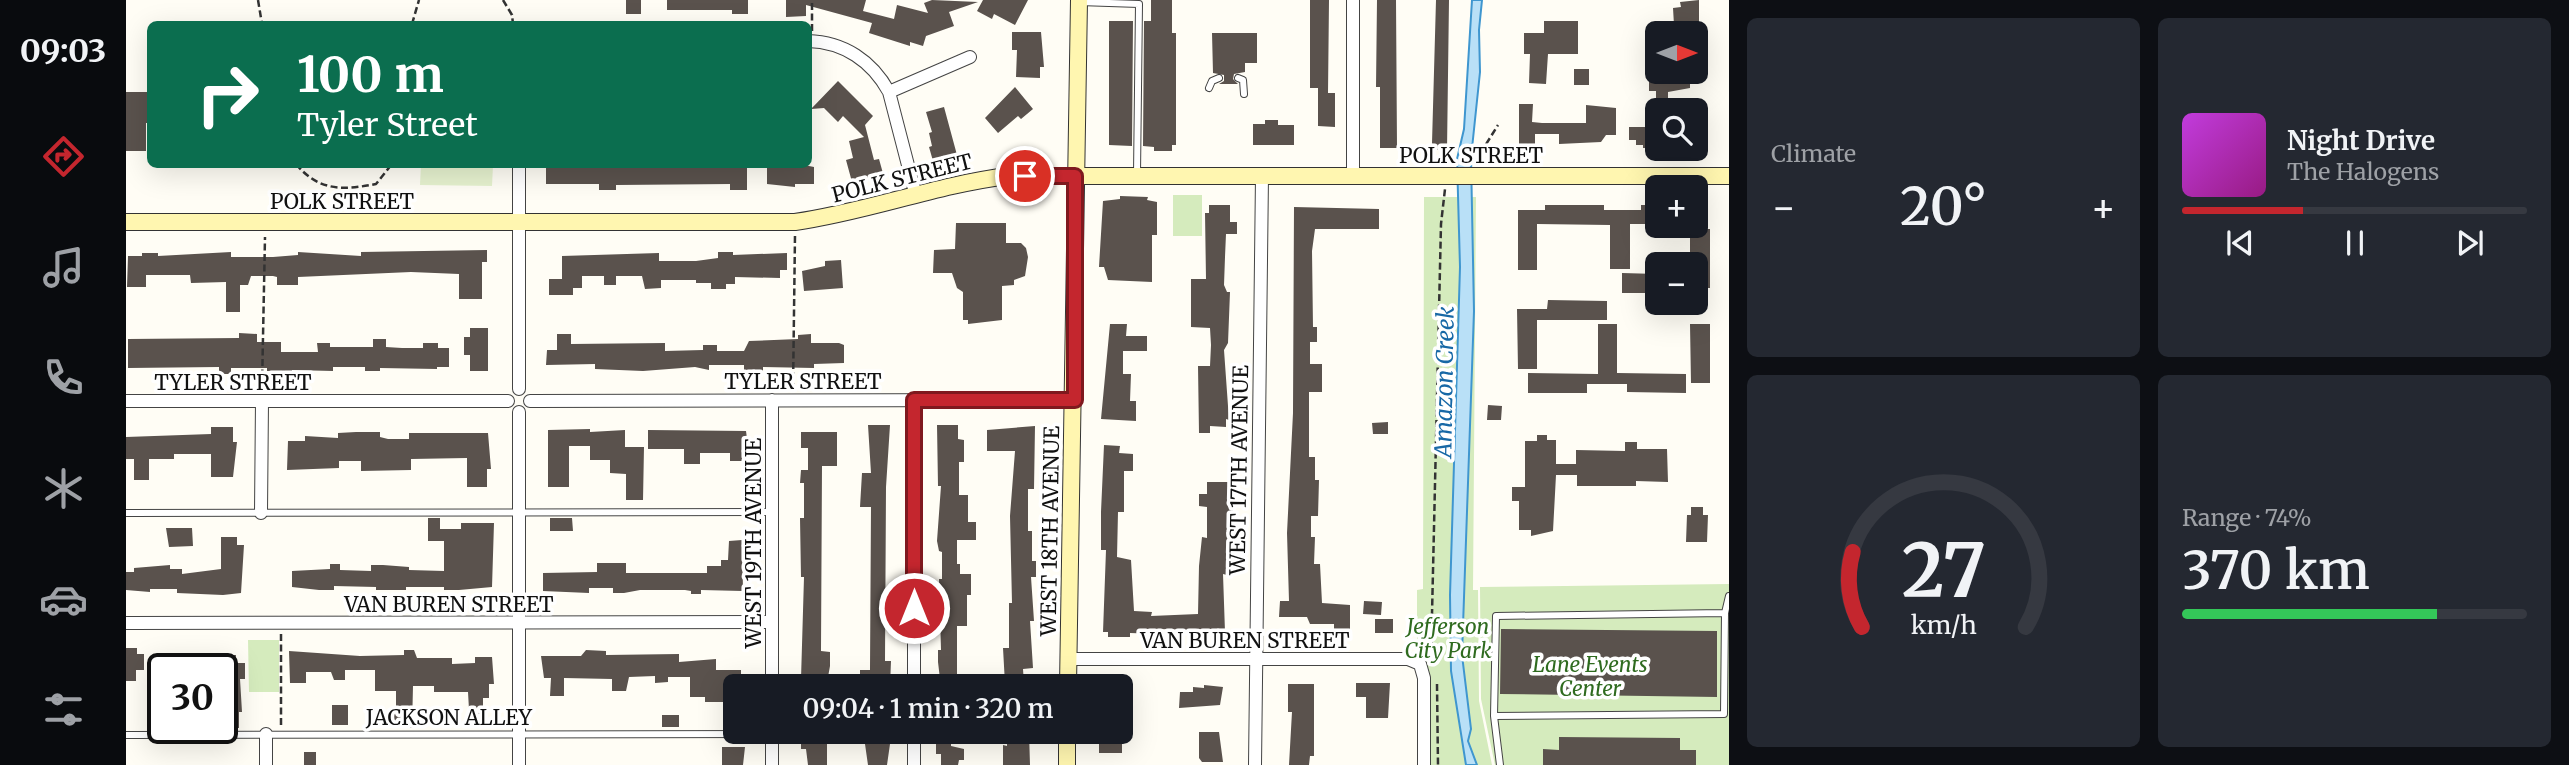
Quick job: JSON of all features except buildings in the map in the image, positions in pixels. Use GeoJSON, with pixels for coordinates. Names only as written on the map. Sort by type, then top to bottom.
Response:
{"type":"FeatureCollection","features":[{"type":"Feature","properties":{"kind":"street"},"geometry":{"type":"LineString","coordinates":[[1353,0],[1353,176]]}},
{"type":"Feature","properties":{"kind":"street","name":"WEST 18TH AVENUE"},"geometry":{"type":"LineString","coordinates":[[1068,674],[1075,400],[1075,176],[1079,1]]}},
{"type":"Feature","properties":{"kind":"street"},"geometry":{"type":"LineString","coordinates":[[812,41],[832,44],[852,52],[876,72],[889,92],[916,196]]}},
{"type":"Feature","properties":{"kind":"street"},"geometry":{"type":"LineString","coordinates":[[889,92],[970,57]]}},
{"type":"Feature","properties":{"kind":"street"},"geometry":{"type":"LineString","coordinates":[[519,168],[519,389]]}},
{"type":"Feature","properties":{"kind":"street","name":"POLK STREET"},"geometry":{"type":"LineString","coordinates":[[126,222],[795,222],[833,217],[1008,176],[1449,176],[1479,170],[1729,176]]}},
{"type":"Feature","properties":{"kind":"street","name":"WEST 17TH AVENUE"},"geometry":{"type":"LineString","coordinates":[[1255,765],[1262,176]]}},
{"type":"Feature","properties":{"kind":"street"},"geometry":{"type":"LineString","coordinates":[[519,389],[527,393],[530,401],[526,409],[519,412],[511,409],[508,401],[511,393],[519,389]]}},
{"type":"Feature","properties":{"kind":"street","name":"WEST 19TH AVENUE"},"geometry":{"type":"LineString","coordinates":[[772,400],[772,674]]}},
{"type":"Feature","properties":{"kind":"street"},"geometry":{"type":"LineString","coordinates":[[914,400],[914,674]]}},
{"type":"Feature","properties":{"kind":"street","name":"TYLER STREET"},"geometry":{"type":"LineString","coordinates":[[530,401],[1075,400]]}},
{"type":"Feature","properties":{"kind":"street","name":"TYLER STREET"},"geometry":{"type":"LineString","coordinates":[[126,401],[508,401]]}},
{"type":"Feature","properties":{"kind":"street"},"geometry":{"type":"LineString","coordinates":[[261,513],[262,401]]}},
{"type":"Feature","properties":{"kind":"street"},"geometry":{"type":"LineString","coordinates":[[519,412],[519,765]]}},
{"type":"Feature","properties":{"kind":"street","name":"VAN BUREN STREET"},"geometry":{"type":"LineString","coordinates":[[126,623],[772,622]]}},
{"type":"Feature","properties":{"kind":"street","name":"VAN BUREN STREET"},"geometry":{"type":"LineString","coordinates":[[1068,659],[1408,659],[1426,665]]}},
{"type":"Feature","properties":{"kind":"street"},"geometry":{"type":"LineString","coordinates":[[1424,765],[1426,665]]}},
{"type":"Feature","properties":{"kind":"street"},"geometry":{"type":"LineString","coordinates":[[265,734],[266,765]]}},
{"type":"Feature","properties":{"kind":"street"},"geometry":{"type":"LineString","coordinates":[[772,744],[772,765]]}},
{"type":"Feature","properties":{"kind":"street"},"geometry":{"type":"LineString","coordinates":[[914,744],[914,765]]}},
{"type":"Feature","properties":{"kind":"street"},"geometry":{"type":"LineString","coordinates":[[1067,744],[1067,765]]}},
{"type":"Feature","properties":{"kind":"lane"},"geometry":{"type":"LineString","coordinates":[[1079,1],[1139,4],[1137,176]]}},
{"type":"Feature","properties":{"kind":"lane"},"geometry":{"type":"LineString","coordinates":[[1209,88],[1212,81],[1219,78]]}},
{"type":"Feature","properties":{"kind":"lane"},"geometry":{"type":"LineString","coordinates":[[1238,78],[1243,80],[1244,94]]}},
{"type":"Feature","properties":{"kind":"lane"},"geometry":{"type":"LineString","coordinates":[[126,513],[772,512]]}},
{"type":"Feature","properties":{"kind":"lane"},"geometry":{"type":"LineString","coordinates":[[1494,716],[1724,714],[1725,613],[1729,596]]}},
{"type":"Feature","properties":{"kind":"lane"},"geometry":{"type":"LineString","coordinates":[[1500,765],[1494,716],[1496,616],[1725,613]]}},
{"type":"Feature","properties":{"kind":"lane","name":"JACKSON ALLEY"},"geometry":{"type":"LineString","coordinates":[[126,735],[723,733]]}},
{"type":"Feature","properties":{"kind":"path"},"geometry":{"type":"LineString","coordinates":[[258,0],[262,21]]}},
{"type":"Feature","properties":{"kind":"path"},"geometry":{"type":"LineString","coordinates":[[413,21],[419,0]]}},
{"type":"Feature","properties":{"kind":"path"},"geometry":{"type":"LineString","coordinates":[[503,0],[513,21]]}},
{"type":"Feature","properties":{"kind":"path"},"geometry":{"type":"LineString","coordinates":[[811,21],[812,0]]}},
{"type":"Feature","properties":{"kind":"path"},"geometry":{"type":"LineString","coordinates":[[1479,170],[1498,125]]}},
{"type":"Feature","properties":{"kind":"path"},"geometry":{"type":"LineString","coordinates":[[299,168],[323,187],[350,189],[376,184],[389,168]]}},
{"type":"Feature","properties":{"kind":"path"},"geometry":{"type":"LineString","coordinates":[[1426,665],[1430,639],[1441,224],[1449,176]]}},
{"type":"Feature","properties":{"kind":"path"},"geometry":{"type":"LineString","coordinates":[[262,401],[265,222]]}},
{"type":"Feature","properties":{"kind":"path"},"geometry":{"type":"LineString","coordinates":[[793,400],[795,222]]}},
{"type":"Feature","properties":{"kind":"path"},"geometry":{"type":"LineString","coordinates":[[281,623],[281,734]]}},
{"type":"Feature","properties":{"kind":"path"},"geometry":{"type":"LineString","coordinates":[[1436,677],[1438,765]]}},
{"type":"Feature","properties":{"kind":"green space"},"geometry":{"type":"Polygon","coordinates":[[[421,168],[493,168],[492,186],[420,185],[421,168]]]}},
{"type":"Feature","properties":{"kind":"green space"},"geometry":{"type":"Polygon","coordinates":[[[1173,195],[1202,195],[1202,236],[1173,236],[1173,195]]]}},
{"type":"Feature","properties":{"kind":"green space","name":"Jefferson City Park"},"geometry":{"type":"Polygon","coordinates":[[[1424,197],[1476,197],[1473,590],[1478,590],[1479,701],[1492,765],[1429,765],[1429,672],[1417,647],[1417,590],[1423,589],[1424,197]]]}},
{"type":"Feature","properties":{"kind":"green space","name":"Lane Events Center"},"geometry":{"type":"Polygon","coordinates":[[[1729,584],[1729,765],[1495,765],[1481,699],[1480,587],[1729,584]]]}},
{"type":"Feature","properties":{"kind":"green space"},"geometry":{"type":"Polygon","coordinates":[[[248,640],[279,640],[279,692],[249,692],[248,640]]]}},
{"type":"Feature","properties":{"kind":"water"},"geometry":{"type":"Polygon","coordinates":[[[1472,0],[1482,0],[1479,30],[1480,72],[1471,158],[1474,311],[1462,655],[1471,729],[1468,741],[1477,765],[1466,765],[1451,671],[1450,595],[1460,267],[1457,159],[1464,129],[1472,0]]]}},
{"type":"Feature","properties":{"kind":"route"},"geometry":{"type":"LineString","coordinates":[[914,608],[914,400],[1075,400],[1075,176],[1025,176]]}},
{"type":"Feature","properties":{"kind":"water label","name":"Amazon Creek"},"geometry":{"type":"Point","coordinates":[1444,382]}}]}
